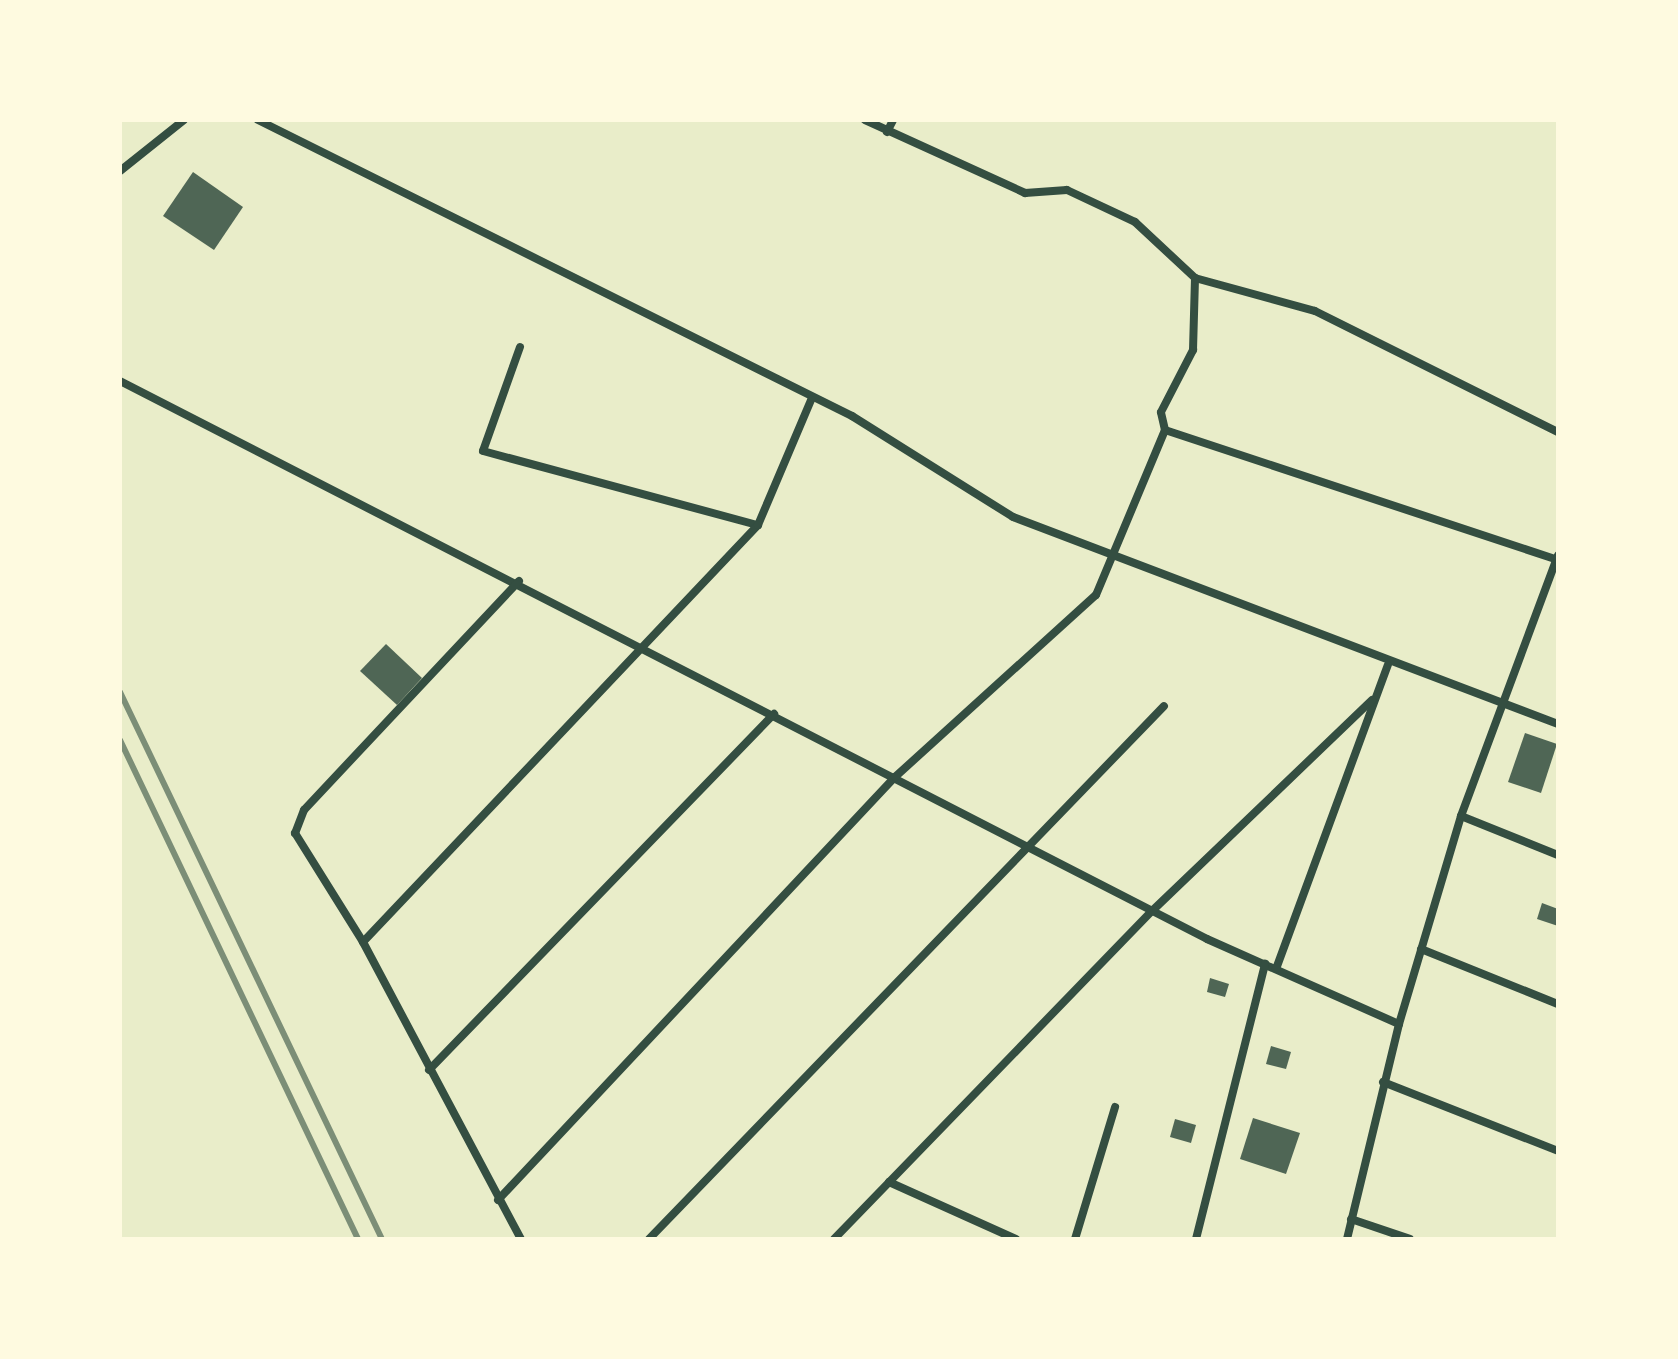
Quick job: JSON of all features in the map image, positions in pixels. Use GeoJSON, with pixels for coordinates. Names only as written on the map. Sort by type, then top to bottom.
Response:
{"type":"FeatureCollection","features":[{"type":"Feature","properties":{"kind":"street"},"geometry":{"type":"LineString","coordinates":[[120,171],[184,120]]}},
{"type":"Feature","properties":{"kind":"street"},"geometry":{"type":"LineString","coordinates":[[258,120],[811,400],[852,416],[1013,517],[1115,560],[1388,665],[1558,724]]}},
{"type":"Feature","properties":{"kind":"street"},"geometry":{"type":"LineString","coordinates":[[865,120],[1025,193],[1067,190],[1135,222],[1195,278],[1315,311],[1558,432]]}},
{"type":"Feature","properties":{"kind":"street"},"geometry":{"type":"LineString","coordinates":[[887,132],[893,120]]}},
{"type":"Feature","properties":{"kind":"street"},"geometry":{"type":"LineString","coordinates":[[498,1200],[895,777],[1096,595],[1115,560],[1165,430],[1161,412],[1193,350],[1195,278]]}},
{"type":"Feature","properties":{"kind":"street"},"geometry":{"type":"LineString","coordinates":[[520,347],[483,451],[758,525]]}},
{"type":"Feature","properties":{"kind":"street"},"geometry":{"type":"LineString","coordinates":[[120,381],[519,581],[1152,911],[1399,1024]]}},
{"type":"Feature","properties":{"kind":"street"},"geometry":{"type":"LineString","coordinates":[[363,942],[647,648],[758,525],[811,400]]}},
{"type":"Feature","properties":{"kind":"street"},"geometry":{"type":"LineString","coordinates":[[1165,430],[1557,558],[1461,816],[1383,1082],[1347,1239]]}},
{"type":"Feature","properties":{"kind":"street"},"geometry":{"type":"LineString","coordinates":[[519,581],[296,824],[363,942],[521,1239]]}},
{"type":"Feature","properties":{"kind":"street"},"geometry":{"type":"LineString","coordinates":[[1276,969],[1372,700],[1388,665]]}},
{"type":"Feature","properties":{"kind":"street"},"geometry":{"type":"LineString","coordinates":[[834,1239],[1152,911],[1372,700]]}},
{"type":"Feature","properties":{"kind":"street"},"geometry":{"type":"LineString","coordinates":[[649,1239],[1164,706]]}},
{"type":"Feature","properties":{"kind":"street"},"geometry":{"type":"LineString","coordinates":[[429,1070],[774,714]]}},
{"type":"Feature","properties":{"kind":"street"},"geometry":{"type":"LineString","coordinates":[[1461,816],[1558,855]]}},
{"type":"Feature","properties":{"kind":"street"},"geometry":{"type":"LineString","coordinates":[[1421,949],[1558,1004]]}},
{"type":"Feature","properties":{"kind":"street"},"geometry":{"type":"LineString","coordinates":[[1196,1239],[1265,964]]}},
{"type":"Feature","properties":{"kind":"street"},"geometry":{"type":"LineString","coordinates":[[1383,1082],[1558,1151]]}},
{"type":"Feature","properties":{"kind":"street"},"geometry":{"type":"LineString","coordinates":[[1075,1239],[1115,1107]]}},
{"type":"Feature","properties":{"kind":"street"},"geometry":{"type":"LineString","coordinates":[[889,1182],[1016,1239]]}},
{"type":"Feature","properties":{"kind":"street"},"geometry":{"type":"LineString","coordinates":[[1351,1219],[1410,1239]]}},
{"type":"Feature","properties":{"kind":"building"},"geometry":{"type":"Polygon","coordinates":[[[193,172],[243,207],[214,250],[163,216],[193,172]]]}},
{"type":"Feature","properties":{"kind":"building"},"geometry":{"type":"Polygon","coordinates":[[[386,644],[422,678],[397,705],[360,671],[386,644]]]}},
{"type":"Feature","properties":{"kind":"building"},"geometry":{"type":"Polygon","coordinates":[[[1525,733],[1557,744],[1541,793],[1508,782],[1525,733]]]}},
{"type":"Feature","properties":{"kind":"building"},"geometry":{"type":"Polygon","coordinates":[[[1542,903],[1558,909],[1558,926],[1537,919],[1542,903]]]}},
{"type":"Feature","properties":{"kind":"building"},"geometry":{"type":"Polygon","coordinates":[[[1210,978],[1229,984],[1225,997],[1207,992],[1210,978]]]}},
{"type":"Feature","properties":{"kind":"building"},"geometry":{"type":"Polygon","coordinates":[[[1271,1046],[1291,1052],[1286,1069],[1266,1064],[1271,1046]]]}},
{"type":"Feature","properties":{"kind":"building"},"geometry":{"type":"Polygon","coordinates":[[[1253,1118],[1300,1133],[1286,1174],[1240,1159],[1253,1118]]]}},
{"type":"Feature","properties":{"kind":"building"},"geometry":{"type":"Polygon","coordinates":[[[1175,1119],[1196,1125],[1191,1143],[1170,1137],[1175,1119]]]}},
{"type":"Feature","properties":{"kind":"railway"},"geometry":{"type":"LineString","coordinates":[[120,692],[382,1239]]}},
{"type":"Feature","properties":{"kind":"railway"},"geometry":{"type":"LineString","coordinates":[[120,740],[358,1239]]}}]}
